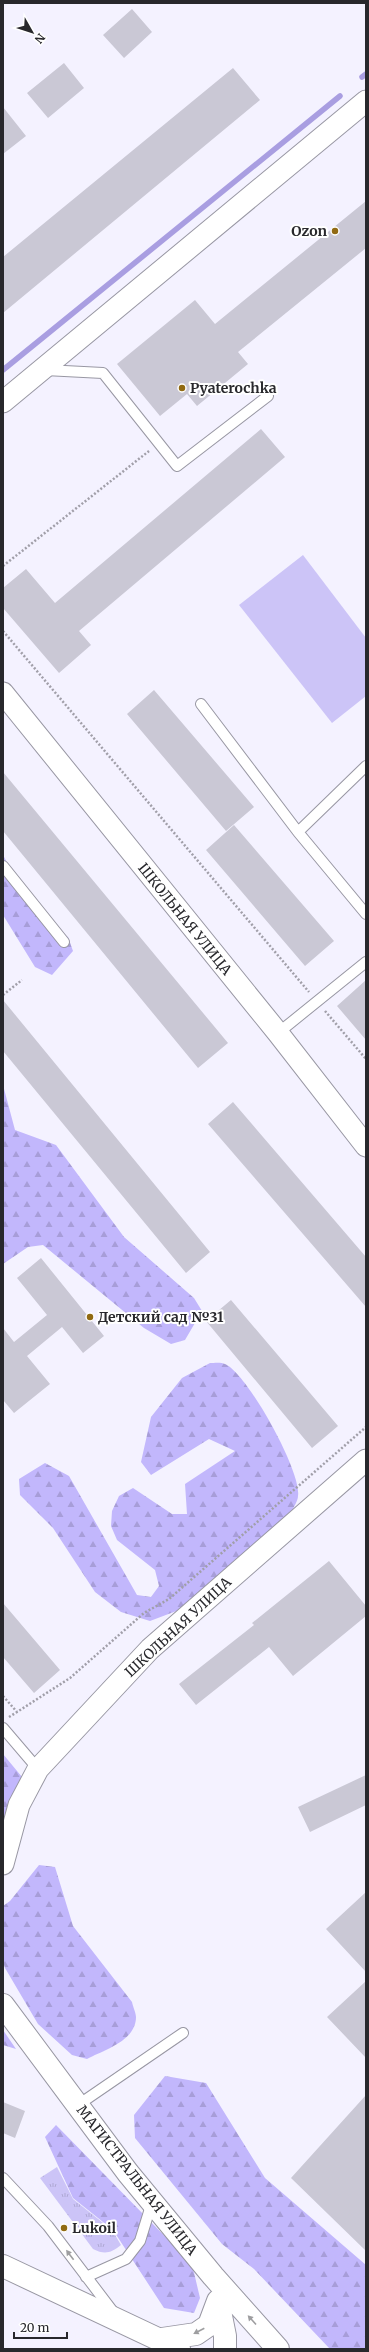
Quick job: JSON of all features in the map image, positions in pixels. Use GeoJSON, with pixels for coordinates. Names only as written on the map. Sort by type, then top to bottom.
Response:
{"type":"FeatureCollection","features":[{"type":"Feature","properties":{"kind":"street"},"geometry":{"type":"LineString","coordinates":[[3,402],[366,101]]}},
{"type":"Feature","properties":{"kind":"street","name":"ШКОЛЬНАЯ УЛИЦА"},"geometry":{"type":"LineString","coordinates":[[3,693],[278,1033],[366,1146]]}},
{"type":"Feature","properties":{"kind":"street","name":"ШКОЛЬНАЯ УЛИЦА"},"geometry":{"type":"LineString","coordinates":[[3,1864],[19,1804],[38,1769],[150,1649],[366,1460]]}},
{"type":"Feature","properties":{"kind":"street","name":"МАГИСТРАЛЬНАЯ УЛИЦА"},"geometry":{"type":"LineString","coordinates":[[3,2005],[152,2202],[213,2276],[278,2349]]}},
{"type":"Feature","properties":{"kind":"street"},"geometry":{"type":"LineString","coordinates":[[3,2266],[171,2344],[196,2334],[209,2325],[218,2301]]}},
{"type":"Feature","properties":{"kind":"street"},"geometry":{"type":"LineString","coordinates":[[213,2276],[225,2336],[225,2349]]}},
{"type":"Feature","properties":{"kind":"lane"},"geometry":{"type":"LineString","coordinates":[[42,369],[103,373],[177,466],[268,396]]}},
{"type":"Feature","properties":{"kind":"lane"},"geometry":{"type":"LineString","coordinates":[[201,704],[298,832],[366,914]]}},
{"type":"Feature","properties":{"kind":"lane"},"geometry":{"type":"LineString","coordinates":[[298,832],[366,766]]}},
{"type":"Feature","properties":{"kind":"lane"},"geometry":{"type":"LineString","coordinates":[[3,866],[64,942]]}},
{"type":"Feature","properties":{"kind":"lane"},"geometry":{"type":"LineString","coordinates":[[278,1033],[366,962]]}},
{"type":"Feature","properties":{"kind":"lane"},"geometry":{"type":"LineString","coordinates":[[3,1728],[38,1769]]}},
{"type":"Feature","properties":{"kind":"lane"},"geometry":{"type":"LineString","coordinates":[[78,2105],[183,2033]]}},
{"type":"Feature","properties":{"kind":"lane"},"geometry":{"type":"LineString","coordinates":[[3,2178],[48,2226],[119,2319]]}},
{"type":"Feature","properties":{"kind":"lane"},"geometry":{"type":"LineString","coordinates":[[86,2277],[126,2259],[140,2241],[152,2202]]}},
{"type":"Feature","properties":{"kind":"path"},"geometry":{"type":"LineString","coordinates":[[3,566],[158,443]]}},
{"type":"Feature","properties":{"kind":"path"},"geometry":{"type":"LineString","coordinates":[[3,631],[366,1059]]}},
{"type":"Feature","properties":{"kind":"path"},"geometry":{"type":"LineString","coordinates":[[3,995],[22,980]]}},
{"type":"Feature","properties":{"kind":"path"},"geometry":{"type":"LineString","coordinates":[[3,1696],[17,1712],[70,1678],[144,1613],[169,1599],[366,1427]]}},
{"type":"Feature","properties":{"kind":"green space"},"geometry":{"type":"Polygon","coordinates":[[[303,555],[366,638],[366,696],[332,723],[239,605],[303,555]]]}},
{"type":"Feature","properties":{"kind":"green space"},"geometry":{"type":"Polygon","coordinates":[[[3,855],[33,910],[42,922],[68,937],[73,951],[52,975],[35,967],[3,915],[3,855]]]}},
{"type":"Feature","properties":{"kind":"green space"},"geometry":{"type":"Polygon","coordinates":[[[3,1085],[15,1130],[56,1145],[124,1237],[194,1298],[202,1311],[185,1340],[171,1344],[144,1328],[43,1245],[28,1247],[3,1264],[3,1085]]]}},
{"type":"Feature","properties":{"kind":"green space"},"geometry":{"type":"Polygon","coordinates":[[[210,1363],[223,1363],[235,1371],[259,1403],[282,1446],[291,1467],[297,1484],[298,1498],[291,1513],[195,1604],[150,1621],[121,1612],[95,1592],[53,1528],[20,1495],[19,1479],[45,1463],[69,1476],[137,1595],[151,1597],[159,1586],[155,1570],[117,1540],[111,1526],[112,1511],[119,1496],[133,1488],[172,1514],[187,1514],[185,1484],[235,1451],[209,1439],[151,1475],[141,1462],[151,1417],[182,1378],[210,1363]]]}},
{"type":"Feature","properties":{"kind":"green space"},"geometry":{"type":"Polygon","coordinates":[[[3,1754],[22,1777],[3,1846],[3,1754]]]}},
{"type":"Feature","properties":{"kind":"green space"},"geometry":{"type":"Polygon","coordinates":[[[39,1865],[55,1867],[73,1926],[132,2002],[136,2014],[135,2025],[125,2038],[118,2044],[87,2059],[72,2055],[38,2024],[5,1968],[3,1962],[3,1906],[10,1901],[39,1865]]]}},
{"type":"Feature","properties":{"kind":"green space"},"geometry":{"type":"Polygon","coordinates":[[[3,2030],[16,2049],[3,2045],[3,2030]]]}},
{"type":"Feature","properties":{"kind":"green space"},"geometry":{"type":"Polygon","coordinates":[[[165,2076],[206,2083],[265,2178],[366,2265],[366,2349],[330,2349],[254,2269],[222,2244],[135,2138],[134,2115],[165,2076]]]}},
{"type":"Feature","properties":{"kind":"green space"},"geometry":{"type":"Polygon","coordinates":[[[56,2125],[192,2264],[200,2298],[194,2313],[164,2308],[113,2230],[73,2198],[45,2137],[56,2125]]]}},
{"type":"Feature","properties":{"kind":"green space"},"geometry":{"type":"Polygon","coordinates":[[[57,2167],[73,2199],[112,2230],[121,2245],[108,2252],[101,2252],[93,2249],[40,2178],[57,2167]]]}},
{"type":"Feature","properties":{"kind":"building"},"geometry":{"type":"Polygon","coordinates":[[[132,9],[152,32],[124,58],[103,35],[132,9]]]}},
{"type":"Feature","properties":{"kind":"building"},"geometry":{"type":"Polygon","coordinates":[[[64,63],[84,88],[48,118],[27,93],[64,63]]]}},
{"type":"Feature","properties":{"kind":"building"},"geometry":{"type":"Polygon","coordinates":[[[233,68],[260,100],[3,313],[3,257],[233,68]]]}},
{"type":"Feature","properties":{"kind":"building"},"geometry":{"type":"Polygon","coordinates":[[[3,107],[26,136],[3,154],[3,107]]]}},
{"type":"Feature","properties":{"kind":"building"},"geometry":{"type":"Polygon","coordinates":[[[366,201],[366,248],[238,352],[248,364],[197,406],[187,394],[160,416],[117,364],[195,300],[215,324],[366,201]]]}},
{"type":"Feature","properties":{"kind":"building"},"geometry":{"type":"Polygon","coordinates":[[[261,429],[285,457],[79,631],[91,645],[59,673],[3,608],[3,588],[26,569],[55,603],[261,429]]]}},
{"type":"Feature","properties":{"kind":"building"},"geometry":{"type":"Polygon","coordinates":[[[154,690],[254,807],[226,831],[127,714],[154,690]]]}},
{"type":"Feature","properties":{"kind":"building"},"geometry":{"type":"Polygon","coordinates":[[[3,772],[228,1043],[198,1068],[3,831],[3,772]]]}},
{"type":"Feature","properties":{"kind":"building"},"geometry":{"type":"Polygon","coordinates":[[[234,825],[334,941],[305,966],[206,850],[234,825]]]}},
{"type":"Feature","properties":{"kind":"building"},"geometry":{"type":"Polygon","coordinates":[[[366,980],[366,1040],[337,1006],[366,980]]]}},
{"type":"Feature","properties":{"kind":"building"},"geometry":{"type":"Polygon","coordinates":[[[3,1000],[210,1252],[186,1273],[3,1051],[3,1000]]]}},
{"type":"Feature","properties":{"kind":"building"},"geometry":{"type":"Polygon","coordinates":[[[233,1102],[366,1257],[366,1307],[208,1124],[233,1102]]]}},
{"type":"Feature","properties":{"kind":"building"},"geometry":{"type":"Polygon","coordinates":[[[41,1258],[104,1336],[83,1353],[62,1327],[27,1356],[50,1384],[14,1413],[3,1400],[3,1328],[14,1342],[47,1315],[17,1278],[41,1258]]]}},
{"type":"Feature","properties":{"kind":"building"},"geometry":{"type":"Polygon","coordinates":[[[231,1300],[338,1426],[312,1448],[206,1321],[231,1300]]]}},
{"type":"Feature","properties":{"kind":"building"},"geometry":{"type":"Polygon","coordinates":[[[329,1561],[366,1606],[366,1616],[293,1676],[269,1647],[196,1705],[179,1684],[254,1625],[252,1623],[329,1561]]]}},
{"type":"Feature","properties":{"kind":"building"},"geometry":{"type":"Polygon","coordinates":[[[3,1603],[60,1670],[34,1693],[3,1657],[3,1603]]]}},
{"type":"Feature","properties":{"kind":"building"},"geometry":{"type":"Polygon","coordinates":[[[366,1775],[366,1805],[310,1832],[298,1807],[366,1775]]]}},
{"type":"Feature","properties":{"kind":"building"},"geometry":{"type":"Polygon","coordinates":[[[366,1892],[366,1972],[326,1929],[366,1892]]]}},
{"type":"Feature","properties":{"kind":"building"},"geometry":{"type":"Polygon","coordinates":[[[366,1981],[366,2058],[327,2017],[366,1981]]]}},
{"type":"Feature","properties":{"kind":"building"},"geometry":{"type":"Polygon","coordinates":[[[366,2095],[366,2251],[291,2178],[366,2095]]]}},
{"type":"Feature","properties":{"kind":"building"},"geometry":{"type":"Polygon","coordinates":[[[3,2102],[25,2111],[15,2138],[3,2133],[3,2102]]]}},
{"type":"Feature","properties":{"kind":"waterway"},"geometry":{"type":"LineString","coordinates":[[362,77],[366,74]]}},
{"type":"Feature","properties":{"kind":"waterway"},"geometry":{"type":"LineString","coordinates":[[3,370],[340,96]]}},
{"type":"Feature","properties":{"kind":"place","name":"Ozon"},"geometry":{"type":"Point","coordinates":[335,231]}},
{"type":"Feature","properties":{"kind":"place","name":"Pyaterochka"},"geometry":{"type":"Point","coordinates":[182,388]}},
{"type":"Feature","properties":{"kind":"place","name":"Детский сад №31"},"geometry":{"type":"Point","coordinates":[90,1317]}},
{"type":"Feature","properties":{"kind":"place","name":"Lukoil"},"geometry":{"type":"Point","coordinates":[64,2228]}}]}
